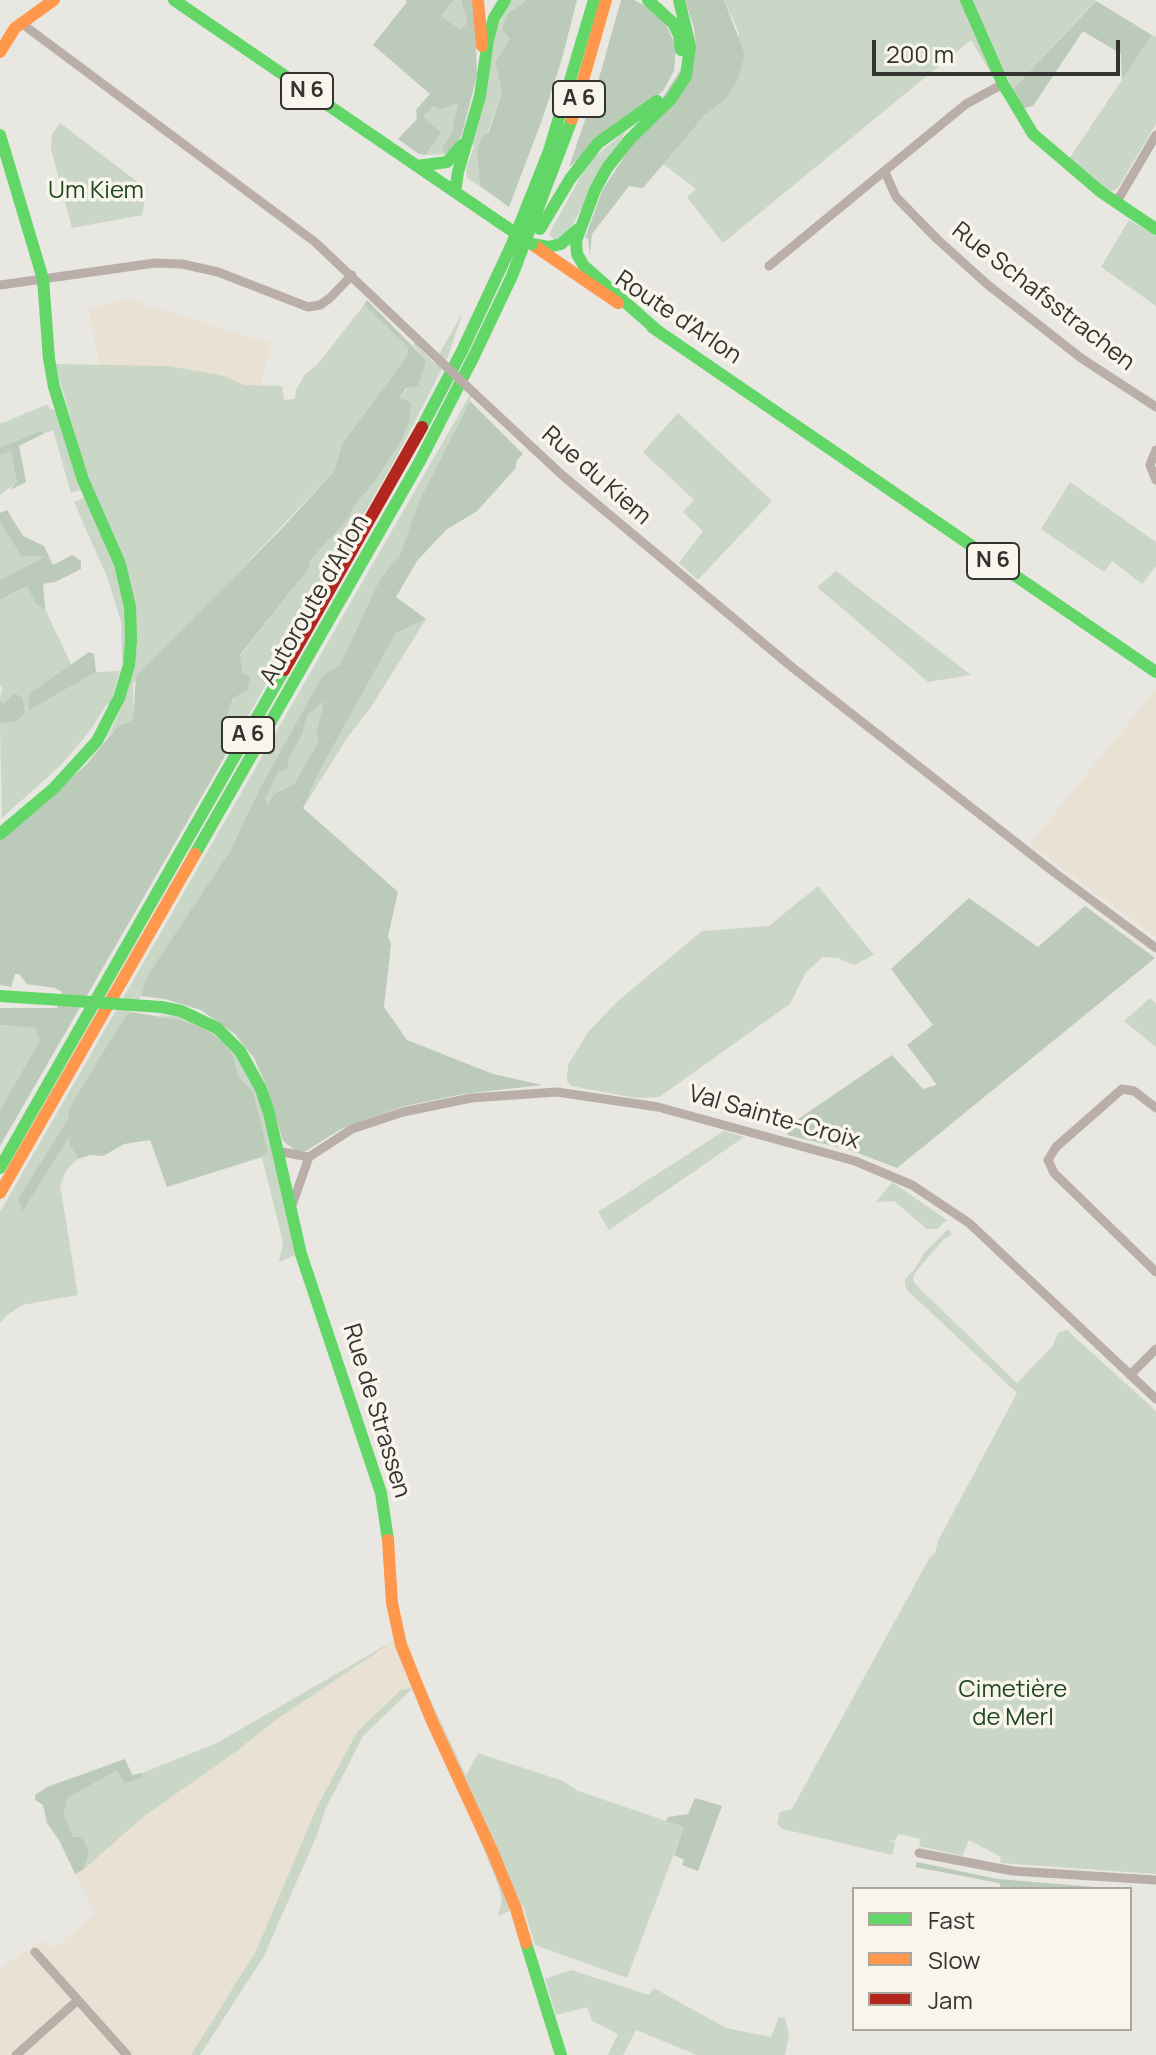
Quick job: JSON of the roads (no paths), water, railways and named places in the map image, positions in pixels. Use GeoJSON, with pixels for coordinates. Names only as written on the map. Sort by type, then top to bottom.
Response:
{"type":"FeatureCollection","features":[{"type":"Feature","properties":{"kind":"main road"},"geometry":{"type":"LineString","coordinates":[[0,52],[3,35],[54,0]]}},
{"type":"Feature","properties":{"kind":"main road","name":"Route d'Arlon"},"geometry":{"type":"LineString","coordinates":[[174,0],[541,248],[1156,672]]}},
{"type":"Feature","properties":{"kind":"main road"},"geometry":{"type":"LineString","coordinates":[[478,0],[483,75]]}},
{"type":"Feature","properties":{"kind":"main road"},"geometry":{"type":"LineString","coordinates":[[455,192],[483,75],[488,40],[494,18],[505,0]]}},
{"type":"Feature","properties":{"kind":"main road","name":"Autoroute d'Arlon"},"geometry":{"type":"LineString","coordinates":[[0,1168],[404,461],[462,351],[533,192],[567,97],[594,0]]}},
{"type":"Feature","properties":{"kind":"main road","name":"Autoroute d'Arlon"},"geometry":{"type":"LineString","coordinates":[[0,1193],[405,487],[474,356],[512,276],[560,156],[606,0]]}},
{"type":"Feature","properties":{"kind":"main road"},"geometry":{"type":"LineString","coordinates":[[512,276],[585,158],[613,131],[654,103],[673,85],[681,61],[679,35],[664,12],[648,0]]}},
{"type":"Feature","properties":{"kind":"main road"},"geometry":{"type":"LineString","coordinates":[[655,0],[668,8],[684,33],[686,61],[678,88]]}},
{"type":"Feature","properties":{"kind":"main road","name":"A 6"},"geometry":{"type":"LineString","coordinates":[[578,229],[615,155],[686,76],[690,54],[688,32],[679,0]]}},
{"type":"Feature","properties":{"kind":"main road"},"geometry":{"type":"LineString","coordinates":[[966,0],[1003,84],[1033,134],[1056,157],[1156,229]]}},
{"type":"Feature","properties":{"kind":"main road"},"geometry":{"type":"LineString","coordinates":[[0,135],[43,279],[54,387],[83,480],[120,564],[130,607],[130,656],[119,698],[97,741],[54,788],[0,834]]}},
{"type":"Feature","properties":{"kind":"main road"},"geometry":{"type":"LineString","coordinates":[[417,166],[447,162],[468,137]]}},
{"type":"Feature","properties":{"kind":"main road"},"geometry":{"type":"LineString","coordinates":[[541,248],[561,244],[578,229]]}},
{"type":"Feature","properties":{"kind":"main road"},"geometry":{"type":"LineString","coordinates":[[578,229],[577,254],[584,266],[658,331]]}},
{"type":"Feature","properties":{"kind":"main road","name":"Rue de Strassen"},"geometry":{"type":"LineString","coordinates":[[0,998],[161,1007],[181,1011],[217,1028],[240,1051],[261,1089],[301,1254],[381,1493],[392,1603],[401,1645],[516,1909],[561,2055]]}},
{"type":"Feature","properties":{"kind":"street","name":"Rue du Kiem"},"geometry":{"type":"LineString","coordinates":[[21,23],[286,220],[352,275],[562,475],[793,668],[1156,948]]}},
{"type":"Feature","properties":{"kind":"street"},"geometry":{"type":"LineString","coordinates":[[769,266],[966,104],[1003,84]]}},
{"type":"Feature","properties":{"kind":"street"},"geometry":{"type":"LineString","coordinates":[[1116,203],[1156,135]]}},
{"type":"Feature","properties":{"kind":"street","name":"Rue Schafsstrachen"},"geometry":{"type":"LineString","coordinates":[[885,172],[896,197],[988,285],[1081,358],[1156,407]]}},
{"type":"Feature","properties":{"kind":"street"},"geometry":{"type":"LineString","coordinates":[[0,285],[155,263],[182,264],[218,272],[308,307],[320,305],[330,298],[352,275]]}},
{"type":"Feature","properties":{"kind":"street"},"geometry":{"type":"LineString","coordinates":[[1156,450],[1150,465],[1156,480]]}},
{"type":"Feature","properties":{"kind":"street"},"geometry":{"type":"LineString","coordinates":[[1156,1108],[1134,1091],[1122,1089],[1056,1147],[1048,1160],[1054,1173],[1156,1272]]}},
{"type":"Feature","properties":{"kind":"street","name":"Val Sainte-Croix"},"geometry":{"type":"LineString","coordinates":[[309,1157],[352,1129],[403,1112],[471,1098],[561,1092],[621,1100],[681,1113],[855,1161],[912,1185],[969,1223],[1156,1399]]}},
{"type":"Feature","properties":{"kind":"street"},"geometry":{"type":"LineString","coordinates":[[277,1151],[309,1157],[290,1211]]}},
{"type":"Feature","properties":{"kind":"street"},"geometry":{"type":"LineString","coordinates":[[1130,1375],[1156,1349]]}},
{"type":"Feature","properties":{"kind":"street"},"geometry":{"type":"LineString","coordinates":[[919,1853],[1013,1871],[1156,1880]]}},
{"type":"Feature","properties":{"kind":"street"},"geometry":{"type":"LineString","coordinates":[[35,1952],[127,2055]]}},
{"type":"Feature","properties":{"kind":"street"},"geometry":{"type":"LineString","coordinates":[[16,2055],[78,2000]]}},
{"type":"Feature","properties":{"kind":"park label","name":"Um Kiem"},"geometry":{"type":"Point","coordinates":[96,191]}},
{"type":"Feature","properties":{"kind":"park label","name":"Cimetière de Merl"},"geometry":{"type":"Point","coordinates":[1013,1704]}}]}
